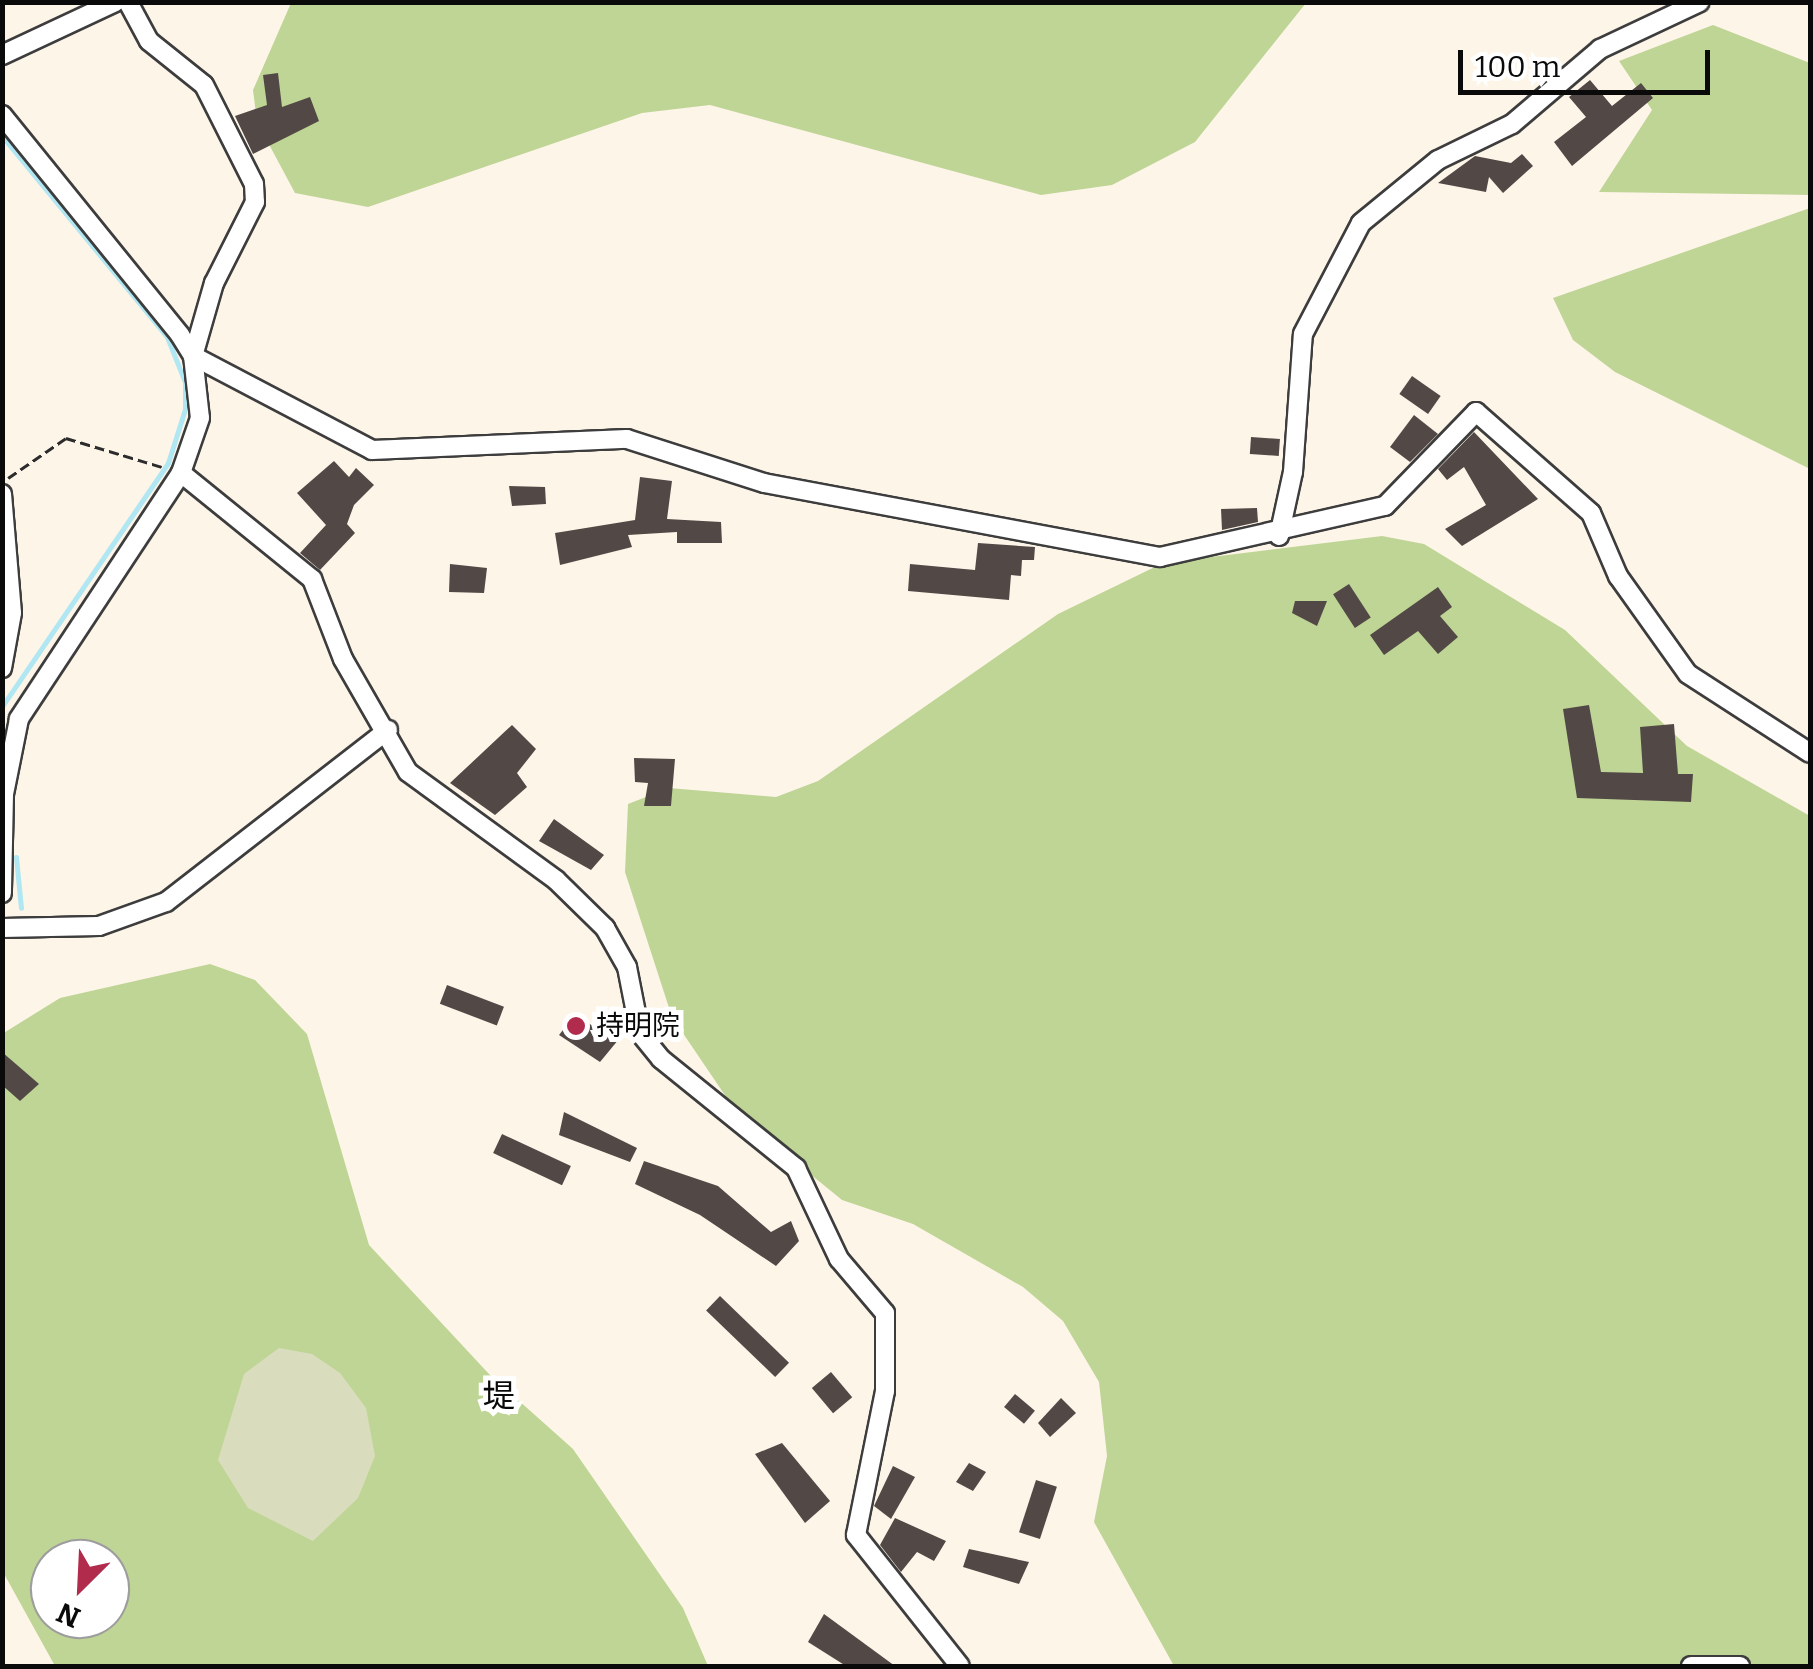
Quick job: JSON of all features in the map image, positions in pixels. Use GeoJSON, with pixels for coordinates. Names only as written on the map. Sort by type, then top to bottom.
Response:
{"type":"FeatureCollection","features":[{"type":"Feature","properties":{"kind":"street"},"geometry":{"type":"LineString","coordinates":[[2,55],[115,2]]}},
{"type":"Feature","properties":{"kind":"street"},"geometry":{"type":"LineString","coordinates":[[2,893],[10,744],[35,685],[181,472],[200,418],[193,356],[214,283],[254,202],[254,184],[204,86],[149,41],[128,2]]}},
{"type":"Feature","properties":{"kind":"street"},"geometry":{"type":"LineString","coordinates":[[1278,536],[1293,472],[1303,334],[1361,222],[1438,160],[1512,124],[1600,49],[1700,2]]}},
{"type":"Feature","properties":{"kind":"street"},"geometry":{"type":"LineString","coordinates":[[2,115],[193,356],[372,450],[627,439],[764,483],[970,515],[1112,553],[1160,557],[1278,536],[1385,506],[1476,412],[1592,513],[1618,576],[1688,674],[1810,754]]}},
{"type":"Feature","properties":{"kind":"street"},"geometry":{"type":"LineString","coordinates":[[181,472],[312,579],[343,659],[388,730],[408,772],[556,880],[604,928],[627,967],[640,1034],[788,1156],[839,1260],[885,1313],[884,1390],[856,1535],[960,1666]]}},
{"type":"Feature","properties":{"kind":"street"},"geometry":{"type":"LineString","coordinates":[[2,494],[12,613],[2,668]]}},
{"type":"Feature","properties":{"kind":"street"},"geometry":{"type":"LineString","coordinates":[[2,722],[10,744]]}},
{"type":"Feature","properties":{"kind":"street"},"geometry":{"type":"LineString","coordinates":[[2,928],[99,926],[166,902],[388,730]]}},
{"type":"Feature","properties":{"kind":"street"},"geometry":{"type":"LineString","coordinates":[[1690,1666],[1740,1666]]}},
{"type":"Feature","properties":{"kind":"path"},"geometry":{"type":"LineString","coordinates":[[2,482],[66,438],[161,467]]}},
{"type":"Feature","properties":{"kind":"green space"},"geometry":{"type":"Polygon","coordinates":[[[291,3],[1306,3],[1195,142],[1112,185],[1041,195],[710,105],[642,113],[368,207],[295,193],[257,122],[253,90],[291,3]]]}},
{"type":"Feature","properties":{"kind":"green space"},"geometry":{"type":"Polygon","coordinates":[[[1713,25],[1810,63],[1810,195],[1599,192],[1652,110],[1619,61],[1713,25]]]}},
{"type":"Feature","properties":{"kind":"green space"},"geometry":{"type":"Polygon","coordinates":[[[1810,208],[1810,469],[1615,372],[1573,340],[1553,298],[1810,208]]]}},
{"type":"Feature","properties":{"kind":"green space"},"geometry":{"type":"Polygon","coordinates":[[[1382,536],[1424,544],[1565,630],[1687,746],[1810,816],[1810,1666],[1174,1666],[1094,1522],[1107,1456],[1099,1382],[1063,1321],[1023,1287],[913,1224],[842,1200],[739,1116],[672,1017],[625,872],[628,804],[669,788],[776,797],[818,781],[1058,614],[1163,563],[1382,536]]]}},
{"type":"Feature","properties":{"kind":"green space"},"geometry":{"type":"Polygon","coordinates":[[[210,964],[255,980],[307,1034],[369,1245],[489,1374],[573,1449],[683,1608],[708,1666],[55,1666],[40,1639],[130,1639],[130,1539],[30,1539],[30,1621],[3,1572],[2,1034],[60,998],[210,964]]]}},
{"type":"Feature","properties":{"kind":"green space"},"geometry":{"type":"Polygon","coordinates":[[[279,1348],[312,1354],[340,1373],[366,1408],[375,1456],[358,1498],[313,1541],[248,1508],[218,1460],[244,1374],[279,1348]]]}},
{"type":"Feature","properties":{"kind":"building"},"geometry":{"type":"Polygon","coordinates":[[[278,73],[282,107],[310,97],[319,121],[253,154],[235,116],[267,105],[263,75],[278,73]]]}},
{"type":"Feature","properties":{"kind":"building"},"geometry":{"type":"Polygon","coordinates":[[[1590,80],[1612,106],[1641,83],[1653,98],[1572,166],[1554,142],[1586,117],[1569,97],[1590,80]]]}},
{"type":"Feature","properties":{"kind":"building"},"geometry":{"type":"Polygon","coordinates":[[[1522,154],[1533,166],[1503,193],[1489,177],[1486,192],[1438,183],[1475,156],[1511,163],[1522,154]]]}},
{"type":"Feature","properties":{"kind":"building"},"geometry":{"type":"Polygon","coordinates":[[[1412,376],[1441,396],[1428,414],[1399,394],[1412,376]]]}},
{"type":"Feature","properties":{"kind":"building"},"geometry":{"type":"Polygon","coordinates":[[[1414,415],[1438,434],[1410,462],[1390,447],[1414,415]]]}},
{"type":"Feature","properties":{"kind":"building"},"geometry":{"type":"Polygon","coordinates":[[[1474,432],[1538,499],[1462,546],[1445,529],[1486,505],[1464,467],[1447,480],[1438,469],[1474,432]]]}},
{"type":"Feature","properties":{"kind":"building"},"geometry":{"type":"Polygon","coordinates":[[[1251,437],[1280,439],[1279,456],[1250,454],[1251,437]]]}},
{"type":"Feature","properties":{"kind":"building"},"geometry":{"type":"Polygon","coordinates":[[[334,461],[349,477],[356,468],[374,485],[354,505],[347,524],[355,533],[320,570],[300,553],[326,525],[297,493],[334,461]]]}},
{"type":"Feature","properties":{"kind":"building"},"geometry":{"type":"Polygon","coordinates":[[[640,477],[672,481],[667,519],[721,522],[722,543],[677,543],[677,532],[628,535],[632,547],[560,565],[555,533],[635,520],[640,477]]]}},
{"type":"Feature","properties":{"kind":"building"},"geometry":{"type":"Polygon","coordinates":[[[509,486],[545,487],[546,504],[512,506],[509,486]]]}},
{"type":"Feature","properties":{"kind":"building"},"geometry":{"type":"Polygon","coordinates":[[[1257,508],[1258,522],[1222,530],[1221,509],[1257,508]]]}},
{"type":"Feature","properties":{"kind":"building"},"geometry":{"type":"Polygon","coordinates":[[[978,543],[1035,547],[1034,560],[1022,560],[1021,576],[1011,575],[1009,600],[908,591],[910,564],[975,570],[978,543]]]}},
{"type":"Feature","properties":{"kind":"building"},"geometry":{"type":"Polygon","coordinates":[[[450,564],[487,568],[484,593],[449,592],[450,564]]]}},
{"type":"Feature","properties":{"kind":"building"},"geometry":{"type":"Polygon","coordinates":[[[1349,584],[1371,618],[1355,628],[1333,594],[1349,584]]]}},
{"type":"Feature","properties":{"kind":"building"},"geometry":{"type":"Polygon","coordinates":[[[1438,587],[1452,607],[1440,616],[1458,637],[1438,654],[1418,631],[1384,655],[1370,635],[1438,587]]]}},
{"type":"Feature","properties":{"kind":"building"},"geometry":{"type":"Polygon","coordinates":[[[1295,601],[1327,601],[1317,626],[1292,613],[1295,601]]]}},
{"type":"Feature","properties":{"kind":"building"},"geometry":{"type":"Polygon","coordinates":[[[1589,705],[1601,772],[1643,773],[1640,727],[1674,724],[1678,774],[1693,774],[1691,802],[1577,798],[1563,709],[1589,705]]]}},
{"type":"Feature","properties":{"kind":"building"},"geometry":{"type":"Polygon","coordinates":[[[512,725],[536,749],[517,773],[527,787],[495,815],[450,783],[512,725]]]}},
{"type":"Feature","properties":{"kind":"building"},"geometry":{"type":"Polygon","coordinates":[[[634,758],[675,759],[671,806],[644,806],[648,783],[635,782],[634,758]]]}},
{"type":"Feature","properties":{"kind":"building"},"geometry":{"type":"Polygon","coordinates":[[[554,819],[604,855],[591,870],[539,841],[554,819]]]}},
{"type":"Feature","properties":{"kind":"building"},"geometry":{"type":"Polygon","coordinates":[[[447,985],[504,1007],[497,1026],[440,1004],[447,985]]]}},
{"type":"Feature","properties":{"kind":"building"},"geometry":{"type":"Polygon","coordinates":[[[574,1016],[619,1039],[600,1062],[559,1035],[574,1016]]]}},
{"type":"Feature","properties":{"kind":"building"},"geometry":{"type":"Polygon","coordinates":[[[2,1052],[39,1084],[20,1101],[2,1085],[2,1052]]]}},
{"type":"Feature","properties":{"kind":"building"},"geometry":{"type":"Polygon","coordinates":[[[564,1112],[637,1148],[630,1162],[559,1135],[564,1112]]]}},
{"type":"Feature","properties":{"kind":"building"},"geometry":{"type":"Polygon","coordinates":[[[502,1134],[571,1166],[562,1185],[493,1153],[502,1134]]]}},
{"type":"Feature","properties":{"kind":"building"},"geometry":{"type":"Polygon","coordinates":[[[644,1161],[718,1186],[771,1232],[791,1221],[799,1241],[776,1266],[700,1215],[635,1184],[644,1161]]]}},
{"type":"Feature","properties":{"kind":"building"},"geometry":{"type":"Polygon","coordinates":[[[720,1296],[789,1363],[775,1377],[706,1310],[720,1296]]]}},
{"type":"Feature","properties":{"kind":"building"},"geometry":{"type":"Polygon","coordinates":[[[831,1372],[852,1397],[833,1413],[812,1388],[831,1372]]]}},
{"type":"Feature","properties":{"kind":"building"},"geometry":{"type":"Polygon","coordinates":[[[1015,1394],[1035,1411],[1024,1424],[1004,1407],[1015,1394]]]}},
{"type":"Feature","properties":{"kind":"building"},"geometry":{"type":"Polygon","coordinates":[[[1061,1398],[1076,1413],[1050,1437],[1038,1423],[1061,1398]]]}},
{"type":"Feature","properties":{"kind":"building"},"geometry":{"type":"Polygon","coordinates":[[[782,1443],[830,1501],[805,1523],[755,1454],[782,1443]]]}},
{"type":"Feature","properties":{"kind":"building"},"geometry":{"type":"Polygon","coordinates":[[[969,1463],[986,1472],[973,1491],[956,1482],[969,1463]]]}},
{"type":"Feature","properties":{"kind":"building"},"geometry":{"type":"Polygon","coordinates":[[[893,1466],[915,1477],[891,1519],[874,1506],[893,1466]]]}},
{"type":"Feature","properties":{"kind":"building"},"geometry":{"type":"Polygon","coordinates":[[[1036,1480],[1057,1487],[1040,1539],[1019,1532],[1036,1480]]]}},
{"type":"Feature","properties":{"kind":"building"},"geometry":{"type":"Polygon","coordinates":[[[895,1518],[946,1541],[934,1561],[917,1552],[901,1572],[880,1545],[895,1518]]]}},
{"type":"Feature","properties":{"kind":"building"},"geometry":{"type":"Polygon","coordinates":[[[969,1549],[1029,1562],[1019,1584],[963,1567],[969,1549]]]}},
{"type":"Feature","properties":{"kind":"building"},"geometry":{"type":"Polygon","coordinates":[[[824,1614],[895,1666],[846,1666],[808,1642],[824,1614]]]}},
{"type":"Feature","properties":{"kind":"waterway"},"geometry":{"type":"LineString","coordinates":[[2,136],[167,337],[185,382],[185,409],[168,463],[2,706]]}},
{"type":"Feature","properties":{"kind":"waterway"},"geometry":{"type":"LineString","coordinates":[[16,857],[21,908]]}},
{"type":"Feature","properties":{"kind":"place","name":"持明院"},"geometry":{"type":"Point","coordinates":[576,1026]}},
{"type":"Feature","properties":{"kind":"district","name":"堤"},"geometry":{"type":"Point","coordinates":[499,1396]}}]}
